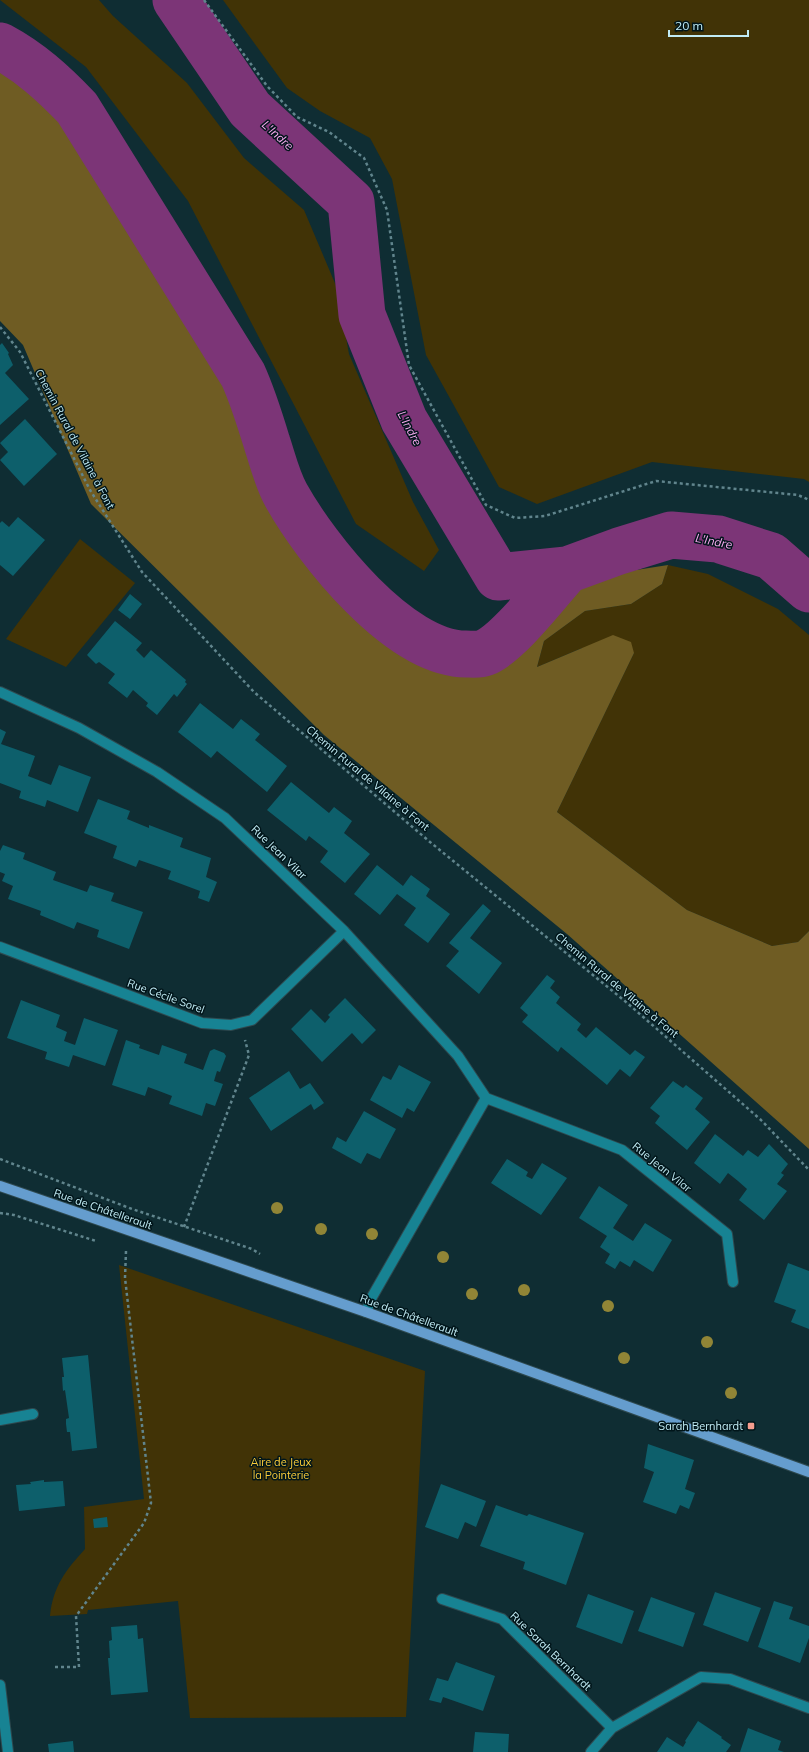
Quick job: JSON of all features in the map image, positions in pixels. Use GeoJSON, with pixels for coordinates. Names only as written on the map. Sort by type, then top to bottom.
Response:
{"type":"FeatureCollection","features":[{"type":"Feature","properties":{"kind":"main road","name":"Rue de Châtellerault"},"geometry":{"type":"LineString","coordinates":[[0,1186],[366,1312],[809,1472]]}},
{"type":"Feature","properties":{"kind":"street","name":"Rue Jean Vilar"},"geometry":{"type":"LineString","coordinates":[[0,692],[86,732],[157,772],[225,818],[344,931],[458,1056],[486,1098],[622,1150],[727,1234],[733,1282]]}},
{"type":"Feature","properties":{"kind":"street","name":"Rue Cécile Sorel"},"geometry":{"type":"LineString","coordinates":[[0,947],[202,1023],[231,1024],[252,1020],[344,931]]}},
{"type":"Feature","properties":{"kind":"street"},"geometry":{"type":"LineString","coordinates":[[366,1312],[372,1297],[486,1098]]}},
{"type":"Feature","properties":{"kind":"street"},"geometry":{"type":"LineString","coordinates":[[0,1420],[33,1414]]}},
{"type":"Feature","properties":{"kind":"street","name":"Rue Sarah Bernhardt"},"geometry":{"type":"LineString","coordinates":[[442,1599],[502,1619],[612,1728]]}},
{"type":"Feature","properties":{"kind":"street"},"geometry":{"type":"LineString","coordinates":[[591,1752],[612,1728],[701,1677],[730,1679],[809,1708]]}},
{"type":"Feature","properties":{"kind":"street"},"geometry":{"type":"LineString","coordinates":[[0,1685],[8,1752]]}},
{"type":"Feature","properties":{"kind":"path"},"geometry":{"type":"LineString","coordinates":[[204,0],[267,86],[297,117],[329,132],[364,158],[387,210],[409,365],[486,505],[515,518],[545,516],[656,481],[798,495],[809,500]]}},
{"type":"Feature","properties":{"kind":"path","name":"Chemin Rural de Vilaine à Font"},"geometry":{"type":"LineString","coordinates":[[0,327],[20,352],[90,490],[142,572],[254,692],[430,842],[626,1002],[761,1120],[809,1170]]}},
{"type":"Feature","properties":{"kind":"path"},"geometry":{"type":"LineString","coordinates":[[184,1227],[249,1055],[241,1022]]}},
{"type":"Feature","properties":{"kind":"path"},"geometry":{"type":"LineString","coordinates":[[0,1159],[132,1209],[252,1249],[270,1260],[276,1281]]}},
{"type":"Feature","properties":{"kind":"path"},"geometry":{"type":"LineString","coordinates":[[55,1667],[79,1667],[76,1616],[144,1523],[150,1503],[125,1278],[126,1251]]}},
{"type":"Feature","properties":{"kind":"green space"},"geometry":{"type":"Polygon","coordinates":[[[0,0],[99,0],[113,16],[187,83],[244,158],[304,210],[337,288],[349,354],[413,502],[439,550],[424,571],[356,524],[188,201],[86,67],[0,0]]]}},
{"type":"Feature","properties":{"kind":"green space"},"geometry":{"type":"Polygon","coordinates":[[[223,0],[809,0],[809,482],[804,479],[652,462],[537,504],[499,487],[426,355],[392,179],[370,138],[320,111],[287,88],[223,0]]]}},
{"type":"Feature","properties":{"kind":"green space"},"geometry":{"type":"Polygon","coordinates":[[[80,539],[135,583],[66,667],[6,639],[80,539]]]}},
{"type":"Feature","properties":{"kind":"green space"},"geometry":{"type":"Polygon","coordinates":[[[668,565],[708,574],[778,609],[809,635],[809,931],[798,942],[772,946],[687,910],[557,812],[634,653],[582,648],[537,667],[544,641],[585,611],[631,604],[662,584],[668,565]]]}},
{"type":"Feature","properties":{"kind":"green space","name":"Aire de Jeux la Pointerie"},"geometry":{"type":"Polygon","coordinates":[[[119,1265],[425,1371],[406,1717],[190,1718],[178,1601],[88,1610],[87,1614],[50,1616],[57,1587],[66,1572],[85,1549],[84,1507],[144,1499],[119,1265]]]}},
{"type":"Feature","properties":{"kind":"shaded area"},"geometry":{"type":"Polygon","coordinates":[[[0,60],[15,68],[62,116],[132,215],[191,327],[243,413],[296,537],[343,594],[383,636],[460,673],[495,662],[549,608],[585,578],[668,565],[662,584],[631,604],[585,611],[544,641],[537,667],[613,635],[631,642],[634,653],[557,812],[687,910],[772,946],[798,942],[809,931],[809,1149],[567,934],[324,735],[91,504],[23,345],[0,321],[0,60]]]}},
{"type":"Feature","properties":{"kind":"building"},"geometry":{"type":"Polygon","coordinates":[[[2,343],[9,353],[8,354],[13,365],[5,373],[29,399],[0,425],[0,345],[2,343]]]}},
{"type":"Feature","properties":{"kind":"building"},"geometry":{"type":"Polygon","coordinates":[[[25,419],[57,454],[24,486],[0,460],[8,452],[0,443],[25,419]]]}},
{"type":"Feature","properties":{"kind":"building"},"geometry":{"type":"Polygon","coordinates":[[[18,517],[45,540],[13,576],[0,565],[0,523],[2,521],[9,527],[18,517]]]}},
{"type":"Feature","properties":{"kind":"building"},"geometry":{"type":"Polygon","coordinates":[[[130,594],[142,604],[130,619],[118,610],[130,594]]]}},
{"type":"Feature","properties":{"kind":"building"},"geometry":{"type":"Polygon","coordinates":[[[115,621],[142,643],[136,650],[144,658],[151,650],[186,680],[185,682],[187,684],[177,697],[174,694],[157,715],[146,706],[148,703],[133,690],[127,698],[108,683],[115,674],[99,662],[96,664],[87,655],[115,621]]]}},
{"type":"Feature","properties":{"kind":"building"},"geometry":{"type":"Polygon","coordinates":[[[200,703],[233,729],[241,719],[260,734],[255,740],[287,766],[267,792],[217,751],[211,758],[178,732],[200,703]]]}},
{"type":"Feature","properties":{"kind":"building"},"geometry":{"type":"Polygon","coordinates":[[[0,729],[6,732],[1,744],[35,756],[28,776],[51,785],[59,765],[91,777],[78,812],[47,800],[45,807],[19,798],[21,791],[0,783],[0,729]]]}},
{"type":"Feature","properties":{"kind":"building"},"geometry":{"type":"Polygon","coordinates":[[[291,782],[329,813],[334,807],[352,821],[344,833],[370,854],[345,883],[320,862],[328,851],[309,836],[306,841],[267,810],[291,782]]]}},
{"type":"Feature","properties":{"kind":"building"},"geometry":{"type":"Polygon","coordinates":[[[98,799],[130,811],[127,819],[149,828],[149,825],[183,838],[180,847],[211,858],[206,877],[217,882],[209,902],[198,898],[200,891],[168,879],[171,871],[139,860],[136,867],[113,858],[117,846],[84,833],[98,799]]]}},
{"type":"Feature","properties":{"kind":"building"},"geometry":{"type":"Polygon","coordinates":[[[3,845],[25,853],[23,859],[56,872],[53,880],[87,892],[90,885],[114,893],[111,901],[143,912],[129,949],[97,937],[99,930],[77,922],[74,929],[40,915],[41,911],[8,899],[13,886],[2,881],[5,874],[0,872],[0,851],[3,845]]]}},
{"type":"Feature","properties":{"kind":"building"},"geometry":{"type":"Polygon","coordinates":[[[377,865],[403,886],[411,875],[430,889],[426,896],[450,914],[428,943],[404,925],[416,908],[397,894],[380,915],[354,894],[377,865]]]}},
{"type":"Feature","properties":{"kind":"building"},"geometry":{"type":"Polygon","coordinates":[[[483,904],[491,911],[470,938],[502,963],[479,994],[446,966],[459,951],[449,943],[483,904]]]}},
{"type":"Feature","properties":{"kind":"building"},"geometry":{"type":"Polygon","coordinates":[[[547,975],[555,981],[550,988],[560,997],[556,1003],[581,1024],[577,1030],[586,1038],[596,1027],[630,1055],[635,1050],[645,1057],[630,1077],[620,1069],[607,1085],[561,1047],[558,1052],[522,1022],[528,1015],[520,1008],[547,975]]]}},
{"type":"Feature","properties":{"kind":"building"},"geometry":{"type":"Polygon","coordinates":[[[345,998],[376,1030],[362,1044],[352,1033],[322,1062],[291,1029],[311,1009],[325,1023],[330,1017],[328,1015],[345,998]]]}},
{"type":"Feature","properties":{"kind":"building"},"geometry":{"type":"Polygon","coordinates":[[[21,1000],[60,1015],[56,1027],[67,1032],[64,1041],[75,1045],[84,1018],[118,1030],[105,1066],[73,1055],[69,1067],[45,1059],[47,1052],[7,1038],[21,1000]]]}},
{"type":"Feature","properties":{"kind":"building"},"geometry":{"type":"Polygon","coordinates":[[[126,1040],[140,1045],[139,1048],[159,1055],[162,1045],[187,1054],[184,1063],[203,1070],[210,1051],[214,1049],[224,1053],[226,1056],[220,1072],[217,1071],[214,1081],[223,1084],[215,1106],[206,1103],[202,1116],[169,1104],[172,1096],[148,1087],[145,1096],[112,1085],[126,1040]]]}},
{"type":"Feature","properties":{"kind":"building"},"geometry":{"type":"Polygon","coordinates":[[[399,1065],[431,1082],[414,1112],[407,1108],[402,1118],[370,1100],[383,1076],[391,1080],[399,1065]]]}},
{"type":"Feature","properties":{"kind":"building"},"geometry":{"type":"Polygon","coordinates":[[[289,1071],[300,1089],[310,1083],[324,1103],[314,1110],[311,1104],[271,1131],[249,1098],[289,1071]]]}},
{"type":"Feature","properties":{"kind":"building"},"geometry":{"type":"Polygon","coordinates":[[[673,1081],[683,1088],[686,1085],[703,1098],[695,1109],[710,1122],[687,1150],[655,1123],[660,1116],[650,1108],[673,1081]]]}},
{"type":"Feature","properties":{"kind":"building"},"geometry":{"type":"Polygon","coordinates":[[[364,1111],[396,1129],[380,1159],[367,1153],[361,1164],[332,1148],[337,1137],[346,1142],[364,1111]]]}},
{"type":"Feature","properties":{"kind":"building"},"geometry":{"type":"Polygon","coordinates":[[[715,1134],[743,1156],[748,1150],[758,1157],[769,1144],[788,1164],[781,1173],[784,1175],[777,1184],[787,1191],[764,1220],[739,1200],[747,1189],[738,1181],[728,1173],[720,1184],[694,1163],[715,1134]]]}},
{"type":"Feature","properties":{"kind":"building"},"geometry":{"type":"Polygon","coordinates":[[[507,1159],[528,1172],[526,1176],[532,1179],[542,1163],[567,1178],[541,1215],[491,1183],[507,1159]]]}},
{"type":"Feature","properties":{"kind":"building"},"geometry":{"type":"Polygon","coordinates":[[[599,1186],[628,1205],[613,1228],[633,1241],[645,1223],[672,1240],[653,1272],[634,1260],[630,1267],[620,1261],[615,1269],[605,1263],[610,1254],[600,1247],[607,1236],[579,1218],[599,1186]]]}},
{"type":"Feature","properties":{"kind":"building"},"geometry":{"type":"Polygon","coordinates":[[[788,1263],[809,1271],[809,1329],[791,1322],[796,1310],[774,1302],[788,1263]]]}},
{"type":"Feature","properties":{"kind":"building"},"geometry":{"type":"Polygon","coordinates":[[[88,1355],[97,1448],[72,1451],[70,1432],[67,1432],[66,1424],[66,1419],[69,1418],[65,1390],[63,1391],[62,1377],[64,1377],[62,1358],[88,1355]]]}},
{"type":"Feature","properties":{"kind":"building"},"geometry":{"type":"Polygon","coordinates":[[[648,1444],[694,1460],[685,1489],[695,1493],[689,1509],[680,1505],[676,1514],[643,1502],[654,1472],[644,1468],[648,1444]]]}},
{"type":"Feature","properties":{"kind":"building"},"geometry":{"type":"Polygon","coordinates":[[[44,1480],[44,1482],[63,1481],[65,1506],[19,1511],[16,1485],[31,1484],[30,1482],[44,1480]]]}},
{"type":"Feature","properties":{"kind":"building"},"geometry":{"type":"Polygon","coordinates":[[[441,1484],[486,1501],[476,1527],[465,1522],[458,1539],[425,1527],[441,1484]]]}},
{"type":"Feature","properties":{"kind":"building"},"geometry":{"type":"Polygon","coordinates":[[[496,1505],[527,1516],[529,1514],[584,1533],[566,1585],[523,1569],[525,1562],[480,1546],[496,1505]]]}},
{"type":"Feature","properties":{"kind":"building"},"geometry":{"type":"Polygon","coordinates":[[[107,1517],[108,1527],[94,1528],[93,1519],[107,1517]]]}},
{"type":"Feature","properties":{"kind":"building"},"geometry":{"type":"Polygon","coordinates":[[[715,1592],[761,1608],[748,1642],[703,1625],[715,1592]]]}},
{"type":"Feature","properties":{"kind":"building"},"geometry":{"type":"Polygon","coordinates":[[[588,1594],[634,1611],[622,1644],[576,1627],[588,1594]]]}},
{"type":"Feature","properties":{"kind":"building"},"geometry":{"type":"Polygon","coordinates":[[[651,1597],[695,1613],[683,1647],[638,1631],[651,1597]]]}},
{"type":"Feature","properties":{"kind":"building"},"geometry":{"type":"Polygon","coordinates":[[[774,1601],[793,1607],[789,1619],[809,1626],[809,1638],[800,1663],[758,1647],[774,1601]]]}},
{"type":"Feature","properties":{"kind":"building"},"geometry":{"type":"Polygon","coordinates":[[[137,1625],[138,1639],[143,1638],[148,1692],[111,1695],[108,1658],[110,1658],[109,1641],[112,1640],[111,1627],[137,1625]]]}},
{"type":"Feature","properties":{"kind":"building"},"geometry":{"type":"Polygon","coordinates":[[[456,1662],[495,1676],[483,1711],[443,1697],[441,1703],[429,1700],[437,1678],[448,1681],[456,1662]]]}},
{"type":"Feature","properties":{"kind":"building"},"geometry":{"type":"Polygon","coordinates":[[[698,1721],[731,1745],[726,1752],[657,1752],[667,1737],[683,1747],[686,1742],[685,1741],[698,1721]]]}},
{"type":"Feature","properties":{"kind":"building"},"geometry":{"type":"Polygon","coordinates":[[[748,1728],[781,1741],[778,1750],[784,1752],[740,1752],[748,1728]]]}},
{"type":"Feature","properties":{"kind":"building"},"geometry":{"type":"Polygon","coordinates":[[[475,1732],[509,1734],[508,1752],[473,1752],[475,1732]]]}},
{"type":"Feature","properties":{"kind":"building"},"geometry":{"type":"Polygon","coordinates":[[[73,1741],[74,1752],[49,1752],[48,1744],[73,1741]]]}},
{"type":"Feature","properties":{"kind":"waterway","name":"L'Indre"},"geometry":{"type":"LineString","coordinates":[[176,0],[250,109],[351,202],[362,315],[404,420],[498,577],[567,570],[619,551],[671,535],[718,539],[771,556],[809,589]]}},
{"type":"Feature","properties":{"kind":"waterway"},"geometry":{"type":"LineString","coordinates":[[0,46],[11,52],[41,74],[77,108],[243,375],[286,495],[317,543],[362,595],[388,618],[414,637],[440,649],[466,654],[480,654],[494,648],[516,628],[567,570]]}},
{"type":"Feature","properties":{"kind":"place","name":"Sarah Bernhardt"},"geometry":{"type":"Point","coordinates":[751,1426]}}]}
